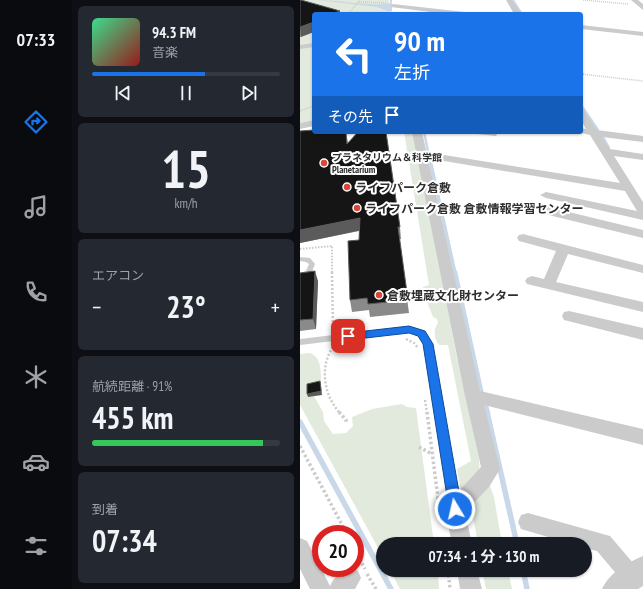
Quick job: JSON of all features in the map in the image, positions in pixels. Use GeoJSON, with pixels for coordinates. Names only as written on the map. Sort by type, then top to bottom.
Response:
{"type":"FeatureCollection","features":[{"type":"Feature","properties":{"kind":"street"},"geometry":{"type":"LineString","coordinates":[[509,0],[517,12]]}},
{"type":"Feature","properties":{"kind":"street"},"geometry":{"type":"LineString","coordinates":[[634,0],[642,7]]}},
{"type":"Feature","properties":{"kind":"street"},"geometry":{"type":"LineString","coordinates":[[394,6],[442,11]]}},
{"type":"Feature","properties":{"kind":"street"},"geometry":{"type":"LineString","coordinates":[[583,27],[643,34]]}},
{"type":"Feature","properties":{"kind":"street"},"geometry":{"type":"LineString","coordinates":[[300,47],[312,45]]}},
{"type":"Feature","properties":{"kind":"street"},"geometry":{"type":"LineString","coordinates":[[583,115],[643,211]]}},
{"type":"Feature","properties":{"kind":"street"},"geometry":{"type":"LineString","coordinates":[[300,126],[312,123]]}},
{"type":"Feature","properties":{"kind":"street"},"geometry":{"type":"LineString","coordinates":[[583,131],[643,140]]}},
{"type":"Feature","properties":{"kind":"street"},"geometry":{"type":"LineString","coordinates":[[417,134],[473,396],[491,469],[482,481],[455,509],[461,537]]}},
{"type":"Feature","properties":{"kind":"street"},"geometry":{"type":"LineString","coordinates":[[606,152],[643,157]]}},
{"type":"Feature","properties":{"kind":"street"},"geometry":{"type":"LineString","coordinates":[[444,158],[628,188]]}},
{"type":"Feature","properties":{"kind":"street"},"geometry":{"type":"LineString","coordinates":[[546,195],[643,216]]}},
{"type":"Feature","properties":{"kind":"street"},"geometry":{"type":"LineString","coordinates":[[544,210],[643,234]]}},
{"type":"Feature","properties":{"kind":"street"},"geometry":{"type":"LineString","coordinates":[[523,238],[643,268]]}},
{"type":"Feature","properties":{"kind":"street"},"geometry":{"type":"LineString","coordinates":[[548,285],[563,249]]}},
{"type":"Feature","properties":{"kind":"street"},"geometry":{"type":"LineString","coordinates":[[532,281],[643,307]]}},
{"type":"Feature","properties":{"kind":"street"},"geometry":{"type":"LineString","coordinates":[[569,316],[643,334]]}},
{"type":"Feature","properties":{"kind":"street"},"geometry":{"type":"LineString","coordinates":[[473,396],[643,436]]}},
{"type":"Feature","properties":{"kind":"street"},"geometry":{"type":"LineString","coordinates":[[528,522],[603,543],[630,578]]}},
{"type":"Feature","properties":{"kind":"street"},"geometry":{"type":"LineString","coordinates":[[300,548],[320,589]]}},
{"type":"Feature","properties":{"kind":"street"},"geometry":{"type":"LineString","coordinates":[[468,577],[471,589]]}},
{"type":"Feature","properties":{"kind":"lane"},"geometry":{"type":"LineString","coordinates":[[300,259],[308,260],[312,264],[309,272],[300,276]]}},
{"type":"Feature","properties":{"kind":"lane"},"geometry":{"type":"LineString","coordinates":[[300,342],[333,342],[409,329],[422,333],[428,344],[455,509]]}},
{"type":"Feature","properties":{"kind":"path"},"geometry":{"type":"LineString","coordinates":[[583,0],[642,7]]}},
{"type":"Feature","properties":{"kind":"path"},"geometry":{"type":"LineString","coordinates":[[350,12],[360,1],[394,6]]}},
{"type":"Feature","properties":{"kind":"path"},"geometry":{"type":"LineString","coordinates":[[583,74],[643,81]]}},
{"type":"Feature","properties":{"kind":"path"},"geometry":{"type":"LineString","coordinates":[[300,111],[312,107]]}},
{"type":"Feature","properties":{"kind":"path"},"geometry":{"type":"LineString","coordinates":[[300,249],[332,246],[333,342],[325,365],[330,402],[346,420],[346,424]]}},
{"type":"Feature","properties":{"kind":"path"},"geometry":{"type":"LineString","coordinates":[[402,339],[414,343],[418,348],[419,356]]}},
{"type":"Feature","properties":{"kind":"path"},"geometry":{"type":"LineString","coordinates":[[333,342],[341,346]]}},
{"type":"Feature","properties":{"kind":"path"},"geometry":{"type":"LineString","coordinates":[[327,347],[333,342]]}},
{"type":"Feature","properties":{"kind":"path"},"geometry":{"type":"LineString","coordinates":[[424,394],[440,514]]}},
{"type":"Feature","properties":{"kind":"path"},"geometry":{"type":"LineString","coordinates":[[300,446],[341,525]]}},
{"type":"Feature","properties":{"kind":"path"},"geometry":{"type":"LineString","coordinates":[[419,447],[432,454]]}},
{"type":"Feature","properties":{"kind":"path"},"geometry":{"type":"LineString","coordinates":[[449,577],[450,589]]}},
{"type":"Feature","properties":{"kind":"shaded area"},"geometry":{"type":"Polygon","coordinates":[[[300,0],[389,0],[392,12],[312,12],[312,120],[300,123],[300,0]]]}},
{"type":"Feature","properties":{"kind":"shaded area"},"geometry":{"type":"Polygon","coordinates":[[[404,134],[414,134],[455,348],[479,459],[480,478],[464,494],[460,486],[457,469],[471,461],[448,345],[439,345],[436,340],[435,331],[438,323],[437,319],[433,317],[422,289],[423,287],[429,285],[404,134]]]}},
{"type":"Feature","properties":{"kind":"shaded area"},"geometry":{"type":"Polygon","coordinates":[[[310,353],[314,355],[320,364],[321,381],[317,385],[314,396],[323,412],[324,421],[333,434],[346,433],[353,426],[352,417],[372,409],[402,404],[407,407],[416,408],[433,537],[376,537],[376,544],[300,405],[300,354],[310,353]]]}},
{"type":"Feature","properties":{"kind":"shaded area"},"geometry":{"type":"Polygon","coordinates":[[[489,483],[494,497],[501,537],[477,537],[470,500],[489,483]]]}},
{"type":"Feature","properties":{"kind":"shaded area"},"geometry":{"type":"Polygon","coordinates":[[[394,577],[438,577],[439,589],[400,589],[394,577]]]}},
{"type":"Feature","properties":{"kind":"shaded area"},"geometry":{"type":"Polygon","coordinates":[[[483,577],[509,577],[512,589],[486,589],[483,577]]]}},
{"type":"Feature","properties":{"kind":"water"},"geometry":{"type":"Polygon","coordinates":[[[317,0],[364,4],[392,3],[392,11],[377,7],[317,0]]]}},
{"type":"Feature","properties":{"kind":"building"},"geometry":{"type":"Polygon","coordinates":[[[300,0],[340,11],[312,12],[312,23],[300,27],[300,0]]]}},
{"type":"Feature","properties":{"kind":"building","name":"ライフパーク倉敷"},"geometry":{"type":"Polygon","coordinates":[[[312,130],[312,134],[346,134],[347,144],[356,134],[386,134],[400,227],[398,227],[408,300],[368,304],[367,298],[350,300],[348,241],[359,240],[360,218],[300,230],[300,131],[312,130]]]}},
{"type":"Feature","properties":{"kind":"building"},"geometry":{"type":"Polygon","coordinates":[[[315,271],[313,319],[300,320],[300,273],[315,271]]]}},
{"type":"Feature","properties":{"kind":"building"},"geometry":{"type":"Polygon","coordinates":[[[320,381],[321,391],[307,394],[307,384],[320,381]]]}},
{"type":"Feature","properties":{"kind":"waterway"},"geometry":{"type":"LineString","coordinates":[[513,0],[521,12]]}},
{"type":"Feature","properties":{"kind":"waterway"},"geometry":{"type":"LineString","coordinates":[[583,108],[598,130]]}},
{"type":"Feature","properties":{"kind":"waterway"},"geometry":{"type":"LineString","coordinates":[[424,134],[430,161]]}},
{"type":"Feature","properties":{"kind":"waterway"},"geometry":{"type":"LineString","coordinates":[[603,137],[609,148]]}},
{"type":"Feature","properties":{"kind":"waterway"},"geometry":{"type":"LineString","coordinates":[[430,160],[455,273]]}},
{"type":"Feature","properties":{"kind":"waterway"},"geometry":{"type":"LineString","coordinates":[[455,272],[482,395]]}},
{"type":"Feature","properties":{"kind":"waterway"},"geometry":{"type":"LineString","coordinates":[[486,406],[488,413]]}},
{"type":"Feature","properties":{"kind":"waterway"},"geometry":{"type":"LineString","coordinates":[[487,412],[515,537]]}},
{"type":"Feature","properties":{"kind":"waterway"},"geometry":{"type":"LineString","coordinates":[[300,422],[391,589]]}},
{"type":"Feature","properties":{"kind":"waterway"},"geometry":{"type":"LineString","coordinates":[[524,577],[527,589]]}},
{"type":"Feature","properties":{"kind":"place","name":"プラネタリウム＆科学館 Planetarium"},"geometry":{"type":"Point","coordinates":[324,163]}},
{"type":"Feature","properties":{"kind":"place","name":"ライフパーク倉敷"},"geometry":{"type":"Point","coordinates":[347,187]}},
{"type":"Feature","properties":{"kind":"place","name":"ライフパーク倉敷 倉敷情報学習センター"},"geometry":{"type":"Point","coordinates":[357,208]}},
{"type":"Feature","properties":{"kind":"place","name":"倉敷埋蔵文化財センター"},"geometry":{"type":"Point","coordinates":[379,295]}},
{"type":"Feature","properties":{"kind":"route"},"geometry":{"type":"LineString","coordinates":[[348,336],[409,329],[422,333],[428,344],[455,509]]}}]}
